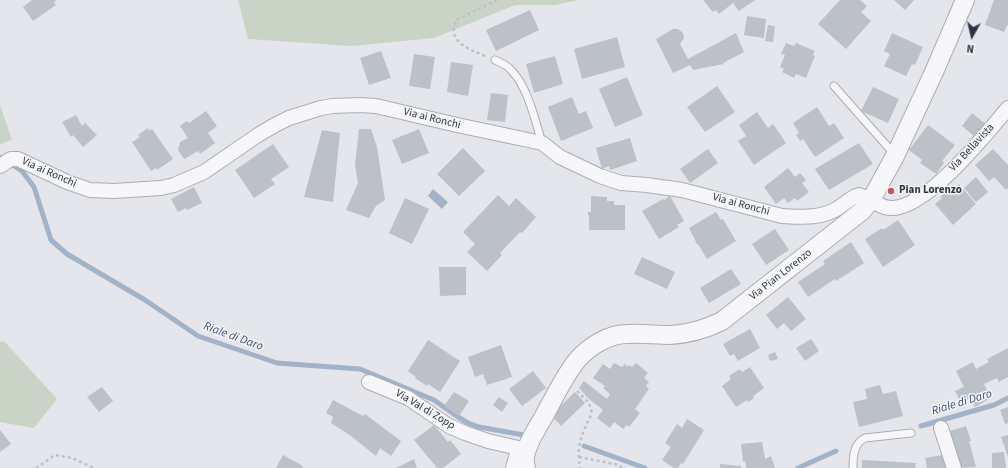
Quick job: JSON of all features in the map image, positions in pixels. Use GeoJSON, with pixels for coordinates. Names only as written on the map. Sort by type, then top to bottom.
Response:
{"type":"FeatureCollection","features":[{"type":"Feature","properties":{"kind":"street","name":"Via Pian Lorenzo"},"geometry":{"type":"LineString","coordinates":[[529,449],[578,359],[591,347],[614,336],[626,334],[670,335],[708,328],[722,321],[862,211],[871,200],[896,156],[965,0]]}},
{"type":"Feature","properties":{"kind":"street","name":"Via ai Ronchi"},"geometry":{"type":"LineString","coordinates":[[4,163],[18,159],[67,182],[90,190],[114,191],[161,188],[174,185],[204,172],[275,125],[290,118],[321,108],[343,105],[365,105],[390,108],[457,126],[542,143],[560,156],[600,176],[621,183],[682,190],[782,216],[798,217],[825,214],[837,209],[855,196],[862,196],[871,200]]}},
{"type":"Feature","properties":{"kind":"street","name":"Via Bellavista"},"geometry":{"type":"LineString","coordinates":[[871,200],[887,208],[900,207],[910,203],[930,190],[967,155],[1008,108]]}},
{"type":"Feature","properties":{"kind":"street","name":"Via Val di Zopp"},"geometry":{"type":"LineString","coordinates":[[369,382],[408,398],[449,426],[465,433],[488,441],[529,449]]}},
{"type":"Feature","properties":{"kind":"street"},"geometry":{"type":"LineString","coordinates":[[941,428],[954,468]]}},
{"type":"Feature","properties":{"kind":"street"},"geometry":{"type":"LineString","coordinates":[[513,468],[516,457],[529,449]]}},
{"type":"Feature","properties":{"kind":"lane"},"geometry":{"type":"LineString","coordinates":[[495,60],[510,69],[520,84],[533,112],[542,143]]}},
{"type":"Feature","properties":{"kind":"lane"},"geometry":{"type":"LineString","coordinates":[[834,86],[896,156]]}},
{"type":"Feature","properties":{"kind":"lane"},"geometry":{"type":"LineString","coordinates":[[853,468],[855,449],[860,440],[865,438],[911,433]]}},
{"type":"Feature","properties":{"kind":"path"},"geometry":{"type":"LineString","coordinates":[[495,60],[470,50],[457,39],[453,32],[456,20],[497,0]]}},
{"type":"Feature","properties":{"kind":"path"},"geometry":{"type":"LineString","coordinates":[[580,468],[578,457],[581,437],[592,413],[587,401]]}},
{"type":"Feature","properties":{"kind":"path"},"geometry":{"type":"LineString","coordinates":[[36,468],[55,455],[72,458],[94,468]]}},
{"type":"Feature","properties":{"kind":"path"},"geometry":{"type":"LineString","coordinates":[[578,457],[619,465],[622,468]]}},
{"type":"Feature","properties":{"kind":"green space"},"geometry":{"type":"Polygon","coordinates":[[[238,0],[579,0],[555,5],[515,5],[434,38],[352,46],[248,39],[238,0]]]}},
{"type":"Feature","properties":{"kind":"green space"},"geometry":{"type":"Polygon","coordinates":[[[0,105],[12,140],[0,144],[0,105]]]}},
{"type":"Feature","properties":{"kind":"green space"},"geometry":{"type":"Polygon","coordinates":[[[4,341],[57,399],[34,428],[0,422],[0,342],[4,341]]]}},
{"type":"Feature","properties":{"kind":"water"},"geometry":{"type":"Polygon","coordinates":[[[433,189],[448,202],[442,209],[428,196],[433,189]]]}},
{"type":"Feature","properties":{"kind":"building"},"geometry":{"type":"Polygon","coordinates":[[[32,0],[57,0],[54,2],[56,5],[33,21],[23,7],[32,0]]]}},
{"type":"Feature","properties":{"kind":"building"},"geometry":{"type":"Polygon","coordinates":[[[703,0],[755,0],[739,11],[733,3],[719,14],[716,10],[713,12],[703,0]]]}},
{"type":"Feature","properties":{"kind":"building"},"geometry":{"type":"Polygon","coordinates":[[[840,0],[860,0],[867,6],[861,12],[871,21],[846,49],[818,24],[840,0]]]}},
{"type":"Feature","properties":{"kind":"building"},"geometry":{"type":"Polygon","coordinates":[[[894,0],[914,0],[905,10],[894,0]]]}},
{"type":"Feature","properties":{"kind":"building"},"geometry":{"type":"Polygon","coordinates":[[[994,0],[1008,0],[1008,26],[1007,25],[1004,32],[985,25],[994,0]]]}},
{"type":"Feature","properties":{"kind":"building"},"geometry":{"type":"Polygon","coordinates":[[[530,10],[539,30],[496,51],[486,30],[530,10]]]}},
{"type":"Feature","properties":{"kind":"building"},"geometry":{"type":"Polygon","coordinates":[[[747,16],[766,19],[764,38],[744,35],[747,16]]]}},
{"type":"Feature","properties":{"kind":"building"},"geometry":{"type":"Polygon","coordinates":[[[768,25],[775,26],[773,42],[765,41],[768,25]]]}},
{"type":"Feature","properties":{"kind":"building"},"geometry":{"type":"Polygon","coordinates":[[[673,29],[678,29],[683,33],[684,38],[680,44],[688,59],[736,33],[744,52],[723,63],[724,64],[693,70],[690,65],[673,73],[656,39],[673,29]]]}},
{"type":"Feature","properties":{"kind":"building"},"geometry":{"type":"Polygon","coordinates":[[[892,33],[923,47],[915,65],[912,64],[906,76],[884,66],[890,54],[884,51],[892,33]]]}},
{"type":"Feature","properties":{"kind":"building"},"geometry":{"type":"Polygon","coordinates":[[[617,37],[625,67],[582,79],[574,49],[617,37]]]}},
{"type":"Feature","properties":{"kind":"building"},"geometry":{"type":"Polygon","coordinates":[[[786,43],[794,46],[796,43],[815,51],[813,55],[815,56],[806,78],[796,74],[794,78],[782,72],[784,69],[780,67],[785,55],[781,54],[786,43]]]}},
{"type":"Feature","properties":{"kind":"building"},"geometry":{"type":"Polygon","coordinates":[[[381,51],[391,78],[369,85],[360,58],[381,51]]]}},
{"type":"Feature","properties":{"kind":"building"},"geometry":{"type":"Polygon","coordinates":[[[414,54],[435,57],[430,89],[409,86],[414,54]]]}},
{"type":"Feature","properties":{"kind":"building"},"geometry":{"type":"Polygon","coordinates":[[[555,56],[563,84],[534,93],[526,64],[555,56]]]}},
{"type":"Feature","properties":{"kind":"building"},"geometry":{"type":"Polygon","coordinates":[[[451,62],[473,65],[468,96],[447,92],[451,62]]]}},
{"type":"Feature","properties":{"kind":"building"},"geometry":{"type":"Polygon","coordinates":[[[627,77],[643,115],[615,127],[599,89],[627,77]]]}},
{"type":"Feature","properties":{"kind":"building"},"geometry":{"type":"Polygon","coordinates":[[[717,86],[735,112],[705,132],[687,107],[717,86]]]}},
{"type":"Feature","properties":{"kind":"building"},"geometry":{"type":"Polygon","coordinates":[[[873,87],[899,99],[888,123],[861,111],[873,87]]]}},
{"type":"Feature","properties":{"kind":"building"},"geometry":{"type":"Polygon","coordinates":[[[491,93],[508,95],[505,122],[487,120],[491,93]]]}},
{"type":"Feature","properties":{"kind":"building"},"geometry":{"type":"Polygon","coordinates":[[[572,97],[579,114],[586,111],[593,128],[561,141],[548,107],[572,97]]]}},
{"type":"Feature","properties":{"kind":"building"},"geometry":{"type":"Polygon","coordinates":[[[817,107],[829,126],[834,123],[844,138],[815,157],[803,139],[800,141],[796,135],[799,133],[793,123],[817,107]]]}},
{"type":"Feature","properties":{"kind":"building"},"geometry":{"type":"Polygon","coordinates":[[[206,111],[217,126],[208,133],[215,143],[200,154],[198,151],[184,159],[178,150],[180,142],[188,138],[180,126],[187,121],[189,123],[206,111]]]}},
{"type":"Feature","properties":{"kind":"building"},"geometry":{"type":"Polygon","coordinates":[[[757,112],[768,128],[773,124],[786,143],[754,165],[738,141],[746,136],[739,125],[757,112]]]}},
{"type":"Feature","properties":{"kind":"building"},"geometry":{"type":"Polygon","coordinates":[[[972,113],[986,124],[975,137],[962,126],[972,113]]]}},
{"type":"Feature","properties":{"kind":"building"},"geometry":{"type":"Polygon","coordinates":[[[76,115],[82,126],[85,123],[97,135],[83,147],[73,135],[71,137],[62,122],[76,115]]]}},
{"type":"Feature","properties":{"kind":"building"},"geometry":{"type":"Polygon","coordinates":[[[928,125],[955,145],[942,161],[944,163],[936,174],[920,163],[922,160],[909,150],[928,125]]]}},
{"type":"Feature","properties":{"kind":"building"},"geometry":{"type":"Polygon","coordinates":[[[148,128],[149,131],[152,129],[173,159],[157,170],[156,168],[151,171],[132,142],[140,137],[138,135],[148,128]]]}},
{"type":"Feature","properties":{"kind":"building"},"geometry":{"type":"Polygon","coordinates":[[[359,129],[371,129],[377,147],[385,200],[376,206],[369,218],[346,210],[358,183],[355,165],[359,129]]]}},
{"type":"Feature","properties":{"kind":"building"},"geometry":{"type":"Polygon","coordinates":[[[419,129],[429,153],[402,164],[392,140],[419,129]]]}},
{"type":"Feature","properties":{"kind":"building"},"geometry":{"type":"Polygon","coordinates":[[[322,130],[340,133],[333,202],[304,197],[322,130]]]}},
{"type":"Feature","properties":{"kind":"building"},"geometry":{"type":"Polygon","coordinates":[[[630,138],[637,161],[610,170],[609,166],[602,169],[596,148],[630,138]]]}},
{"type":"Feature","properties":{"kind":"building"},"geometry":{"type":"Polygon","coordinates":[[[859,143],[873,164],[829,190],[815,169],[859,143]]]}},
{"type":"Feature","properties":{"kind":"building"},"geometry":{"type":"Polygon","coordinates":[[[273,144],[289,167],[271,179],[275,184],[254,198],[235,170],[273,144]]]}},
{"type":"Feature","properties":{"kind":"building"},"geometry":{"type":"Polygon","coordinates":[[[463,148],[485,171],[459,196],[437,174],[463,148]]]}},
{"type":"Feature","properties":{"kind":"building"},"geometry":{"type":"Polygon","coordinates":[[[708,149],[718,163],[690,183],[680,169],[708,149]]]}},
{"type":"Feature","properties":{"kind":"building"},"geometry":{"type":"Polygon","coordinates":[[[993,149],[1008,165],[1008,188],[1006,190],[994,177],[989,181],[975,165],[993,149]]]}},
{"type":"Feature","properties":{"kind":"building"},"geometry":{"type":"Polygon","coordinates":[[[788,168],[795,177],[800,173],[806,180],[802,183],[809,192],[797,201],[795,198],[788,203],[784,198],[776,204],[764,187],[788,168]]]}},
{"type":"Feature","properties":{"kind":"building"},"geometry":{"type":"Polygon","coordinates":[[[976,177],[988,192],[976,202],[964,188],[976,177]]]}},
{"type":"Feature","properties":{"kind":"building"},"geometry":{"type":"Polygon","coordinates":[[[959,184],[976,204],[953,225],[935,204],[942,198],[940,197],[952,187],[953,189],[959,184]]]}},
{"type":"Feature","properties":{"kind":"building"},"geometry":{"type":"Polygon","coordinates":[[[194,187],[202,203],[187,210],[186,208],[178,212],[171,199],[194,187]]]}},
{"type":"Feature","properties":{"kind":"building"},"geometry":{"type":"Polygon","coordinates":[[[498,195],[509,206],[516,198],[536,217],[522,233],[520,232],[500,253],[502,255],[487,271],[467,252],[475,244],[463,232],[498,195]]]}},
{"type":"Feature","properties":{"kind":"building"},"geometry":{"type":"Polygon","coordinates":[[[591,196],[607,197],[607,201],[614,201],[614,205],[625,205],[625,230],[589,230],[588,212],[591,212],[591,196]]]}},
{"type":"Feature","properties":{"kind":"building"},"geometry":{"type":"Polygon","coordinates":[[[670,196],[684,221],[677,225],[679,227],[659,239],[642,211],[670,196]]]}},
{"type":"Feature","properties":{"kind":"building"},"geometry":{"type":"Polygon","coordinates":[[[405,198],[429,209],[412,244],[389,233],[405,198]]]}},
{"type":"Feature","properties":{"kind":"building"},"geometry":{"type":"Polygon","coordinates":[[[716,212],[721,220],[723,219],[736,241],[707,259],[689,228],[716,212]]]}},
{"type":"Feature","properties":{"kind":"building"},"geometry":{"type":"Polygon","coordinates":[[[898,220],[915,245],[883,267],[865,239],[898,220]]]}},
{"type":"Feature","properties":{"kind":"building"},"geometry":{"type":"Polygon","coordinates":[[[775,229],[789,250],[766,265],[752,244],[775,229]]]}},
{"type":"Feature","properties":{"kind":"building"},"geometry":{"type":"Polygon","coordinates":[[[851,242],[864,263],[836,281],[835,279],[808,297],[798,282],[825,264],[823,261],[851,242]]]}},
{"type":"Feature","properties":{"kind":"building"},"geometry":{"type":"Polygon","coordinates":[[[642,257],[675,272],[667,289],[634,274],[642,257]]]}},
{"type":"Feature","properties":{"kind":"building"},"geometry":{"type":"Polygon","coordinates":[[[439,267],[466,267],[466,295],[440,296],[439,267]]]}},
{"type":"Feature","properties":{"kind":"building"},"geometry":{"type":"Polygon","coordinates":[[[731,269],[741,284],[709,303],[700,288],[731,269]]]}},
{"type":"Feature","properties":{"kind":"building"},"geometry":{"type":"Polygon","coordinates":[[[788,297],[806,319],[791,331],[784,323],[777,329],[766,315],[788,297]]]}},
{"type":"Feature","properties":{"kind":"building"},"geometry":{"type":"Polygon","coordinates":[[[750,329],[760,348],[738,361],[734,354],[730,356],[723,344],[750,329]]]}},
{"type":"Feature","properties":{"kind":"building"},"geometry":{"type":"Polygon","coordinates":[[[811,339],[819,351],[805,361],[796,348],[811,339]]]}},
{"type":"Feature","properties":{"kind":"building"},"geometry":{"type":"Polygon","coordinates":[[[428,340],[460,361],[440,392],[428,384],[427,386],[408,371],[428,340]]]}},
{"type":"Feature","properties":{"kind":"building"},"geometry":{"type":"Polygon","coordinates":[[[501,345],[512,377],[487,385],[483,374],[475,377],[468,357],[501,345]]]}},
{"type":"Feature","properties":{"kind":"building"},"geometry":{"type":"Polygon","coordinates":[[[1008,348],[1008,377],[999,382],[997,378],[984,384],[991,398],[975,407],[970,398],[961,402],[955,391],[964,387],[956,371],[973,362],[976,369],[989,362],[987,359],[1008,348]]]}},
{"type":"Feature","properties":{"kind":"building"},"geometry":{"type":"Polygon","coordinates":[[[775,352],[778,359],[770,361],[768,355],[775,352]]]}},
{"type":"Feature","properties":{"kind":"building"},"geometry":{"type":"Polygon","coordinates":[[[614,363],[622,367],[625,364],[628,367],[629,365],[632,367],[636,363],[648,373],[644,378],[649,382],[646,386],[649,389],[635,409],[640,413],[629,427],[627,425],[623,429],[614,422],[610,428],[597,418],[603,410],[589,399],[579,388],[584,381],[607,399],[610,394],[603,388],[605,386],[593,378],[603,364],[610,369],[614,363]]]}},
{"type":"Feature","properties":{"kind":"building"},"geometry":{"type":"Polygon","coordinates":[[[750,367],[764,388],[753,396],[754,398],[748,402],[747,400],[736,407],[722,386],[731,379],[729,376],[740,369],[742,372],[750,367]]]}},
{"type":"Feature","properties":{"kind":"building"},"geometry":{"type":"Polygon","coordinates":[[[533,371],[546,388],[522,406],[509,389],[533,371]]]}},
{"type":"Feature","properties":{"kind":"building"},"geometry":{"type":"Polygon","coordinates":[[[880,385],[883,394],[896,391],[903,416],[859,427],[853,402],[867,399],[865,389],[880,385]]]}},
{"type":"Feature","properties":{"kind":"building"},"geometry":{"type":"Polygon","coordinates":[[[102,387],[113,401],[99,412],[87,397],[102,387]]]}},
{"type":"Feature","properties":{"kind":"building"},"geometry":{"type":"Polygon","coordinates":[[[454,392],[469,401],[459,416],[444,406],[454,392]]]}},
{"type":"Feature","properties":{"kind":"building"},"geometry":{"type":"Polygon","coordinates":[[[575,392],[585,403],[561,426],[551,415],[575,392]]]}},
{"type":"Feature","properties":{"kind":"building"},"geometry":{"type":"Polygon","coordinates":[[[499,397],[508,403],[502,412],[493,405],[499,397]]]}},
{"type":"Feature","properties":{"kind":"building"},"geometry":{"type":"Polygon","coordinates":[[[333,400],[363,416],[365,414],[401,441],[391,456],[380,448],[376,456],[351,436],[331,423],[333,417],[326,413],[333,400]]]}},
{"type":"Feature","properties":{"kind":"building"},"geometry":{"type":"Polygon","coordinates":[[[1008,407],[1008,423],[1005,424],[1000,410],[1008,407]]]}},
{"type":"Feature","properties":{"kind":"building"},"geometry":{"type":"Polygon","coordinates":[[[687,419],[704,430],[683,464],[681,463],[678,468],[674,468],[662,460],[671,447],[665,443],[677,424],[682,428],[687,419]]]}},
{"type":"Feature","properties":{"kind":"building"},"geometry":{"type":"Polygon","coordinates":[[[434,425],[448,442],[450,440],[461,454],[443,468],[437,468],[414,440],[434,425]]]}},
{"type":"Feature","properties":{"kind":"building"},"geometry":{"type":"Polygon","coordinates":[[[966,426],[971,441],[969,441],[976,467],[958,468],[944,433],[966,426]]]}},
{"type":"Feature","properties":{"kind":"building"},"geometry":{"type":"Polygon","coordinates":[[[0,430],[11,444],[0,452],[0,430]]]}},
{"type":"Feature","properties":{"kind":"building"},"geometry":{"type":"Polygon","coordinates":[[[1008,435],[1008,457],[1001,437],[1008,435]]]}},
{"type":"Feature","properties":{"kind":"building"},"geometry":{"type":"Polygon","coordinates":[[[762,442],[765,459],[771,456],[775,468],[746,468],[745,461],[743,462],[741,444],[762,442]]]}},
{"type":"Feature","properties":{"kind":"building"},"geometry":{"type":"Polygon","coordinates":[[[1004,452],[1006,468],[992,468],[992,453],[1004,452]]]}},
{"type":"Feature","properties":{"kind":"building"},"geometry":{"type":"Polygon","coordinates":[[[948,454],[950,468],[927,468],[925,458],[948,454]]]}},
{"type":"Feature","properties":{"kind":"building"},"geometry":{"type":"Polygon","coordinates":[[[283,455],[303,466],[302,468],[276,468],[283,455]]]}},
{"type":"Feature","properties":{"kind":"building"},"geometry":{"type":"Polygon","coordinates":[[[414,459],[417,468],[396,468],[414,459]]]}},
{"type":"Feature","properties":{"kind":"building"},"geometry":{"type":"Polygon","coordinates":[[[862,460],[916,463],[915,468],[862,468],[862,460]]]}},
{"type":"Feature","properties":{"kind":"building"},"geometry":{"type":"Polygon","coordinates":[[[720,464],[741,466],[741,468],[720,468],[720,464]]]}},
{"type":"Feature","properties":{"kind":"waterway","name":"Riale di Daro"},"geometry":{"type":"LineString","coordinates":[[0,157],[22,171],[34,187],[51,240],[67,254],[145,300],[198,336],[277,363],[360,369],[434,400],[468,423],[479,427],[524,435]]}},
{"type":"Feature","properties":{"kind":"waterway","name":"Riale di Daro"},"geometry":{"type":"LineString","coordinates":[[921,426],[994,405],[1008,398]]}},
{"type":"Feature","properties":{"kind":"waterway","name":"Riale di Daro"},"geometry":{"type":"LineString","coordinates":[[584,446],[645,468]]}},
{"type":"Feature","properties":{"kind":"waterway","name":"Riale di Daro"},"geometry":{"type":"LineString","coordinates":[[798,468],[836,451]]}},
{"type":"Feature","properties":{"kind":"place","name":"Pian Lorenzo"},"geometry":{"type":"Point","coordinates":[891,191]}}]}
